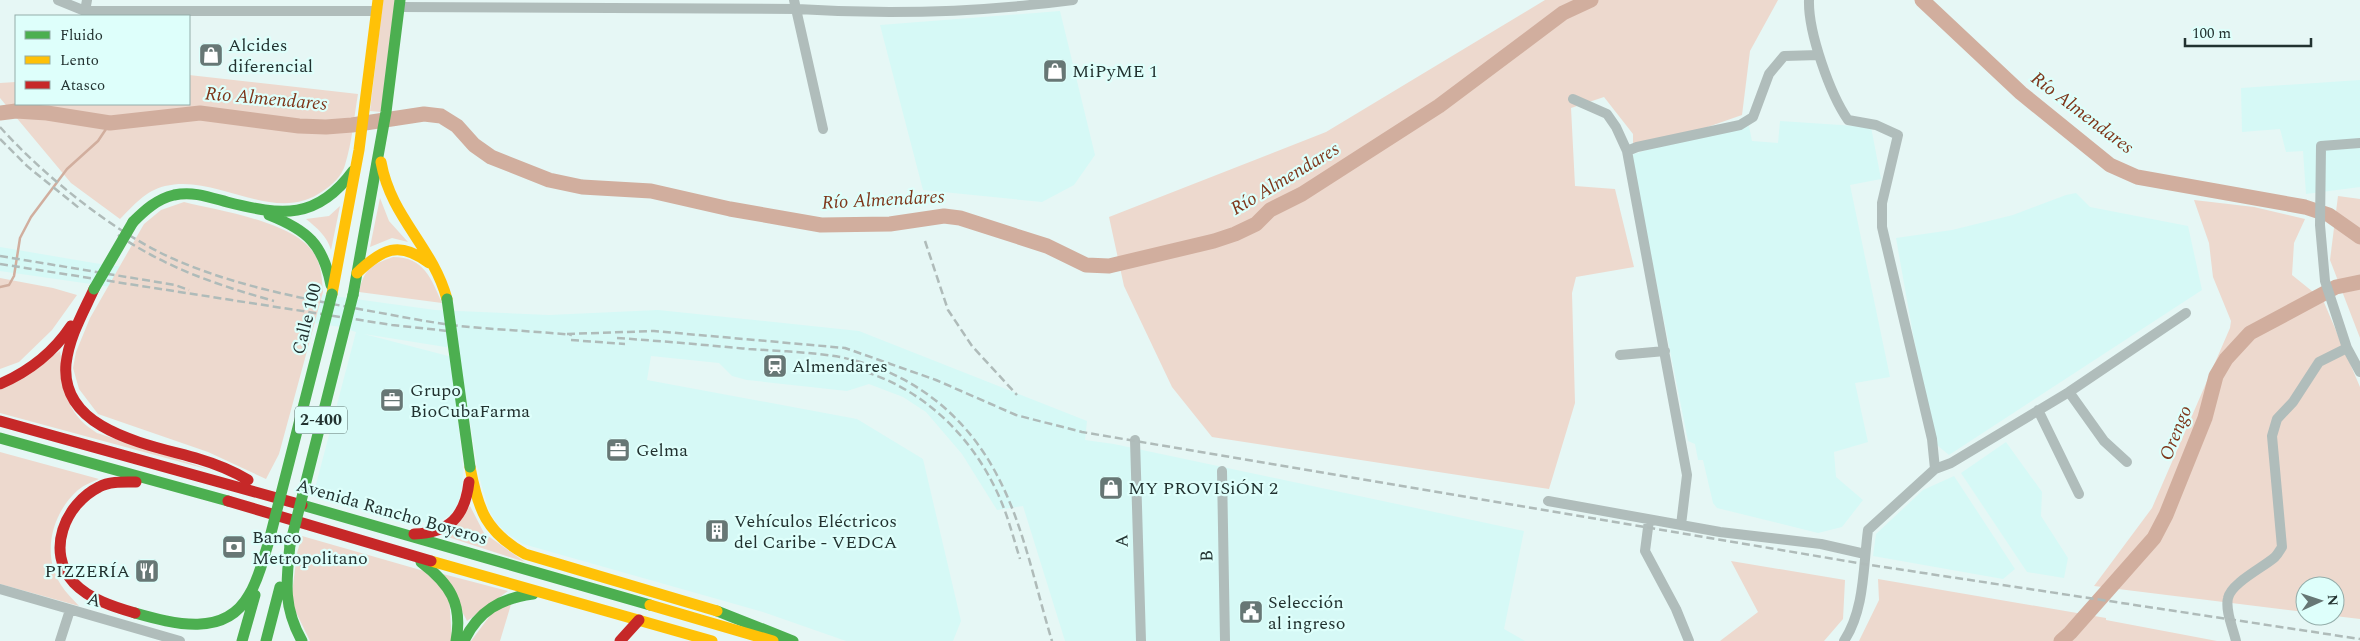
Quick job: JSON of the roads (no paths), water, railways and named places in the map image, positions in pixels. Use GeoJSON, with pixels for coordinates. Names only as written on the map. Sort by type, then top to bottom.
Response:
{"type":"FeatureCollection","features":[{"type":"Feature","properties":{"kind":"main road","name":"2-400"},"geometry":{"type":"LineString","coordinates":[[266,641],[353,295],[386,112],[399,4]]}},
{"type":"Feature","properties":{"kind":"main road","name":"Calle 100"},"geometry":{"type":"LineString","coordinates":[[242,641],[332,294],[359,150],[377,6]]}},
{"type":"Feature","properties":{"kind":"main road"},"geometry":{"type":"LineString","coordinates":[[380,148],[382,167],[390,197],[441,274],[447,299],[476,498],[482,516],[499,538],[518,551],[537,559],[726,614],[793,641]]}},
{"type":"Feature","properties":{"kind":"main road"},"geometry":{"type":"LineString","coordinates":[[245,206],[289,211],[313,207],[331,199],[344,186],[356,166]]}},
{"type":"Feature","properties":{"kind":"main road"},"geometry":{"type":"LineString","coordinates":[[0,384],[17,377],[46,357],[70,328],[133,222],[150,205],[176,194],[196,194],[245,206],[289,222],[313,239],[324,255],[329,271],[332,294]]}},
{"type":"Feature","properties":{"kind":"main road"},"geometry":{"type":"LineString","coordinates":[[357,273],[371,258],[381,252],[394,249],[408,250],[422,257],[432,266],[442,283],[447,299]]}},
{"type":"Feature","properties":{"kind":"main road"},"geometry":{"type":"LineString","coordinates":[[94,289],[74,334],[66,364],[69,388],[84,413],[102,428],[118,436],[200,459],[241,476],[276,497]]}},
{"type":"Feature","properties":{"kind":"main road","name":"Avenida Rancho Boyeros"},"geometry":{"type":"LineString","coordinates":[[0,421],[276,497],[773,641]]}},
{"type":"Feature","properties":{"kind":"main road","name":"Avenida Rancho Boyeros"},"geometry":{"type":"LineString","coordinates":[[0,438],[260,510],[538,593],[712,641]]}},
{"type":"Feature","properties":{"kind":"main road"},"geometry":{"type":"LineString","coordinates":[[380,528],[416,534],[431,533],[447,526],[459,517],[464,510],[468,498],[470,467]]}},
{"type":"Feature","properties":{"kind":"main road"},"geometry":{"type":"LineString","coordinates":[[154,482],[116,482],[99,486],[75,503],[64,522],[60,546],[64,568],[72,581],[82,591],[103,602],[165,621],[201,625],[222,621],[238,610],[249,595],[269,541]]}},
{"type":"Feature","properties":{"kind":"main road"},"geometry":{"type":"LineString","coordinates":[[290,546],[286,604],[290,621],[302,641]]}},
{"type":"Feature","properties":{"kind":"main road"},"geometry":{"type":"LineString","coordinates":[[396,550],[410,555],[427,566],[453,594],[459,609],[460,620],[456,641]]}},
{"type":"Feature","properties":{"kind":"main road"},"geometry":{"type":"LineString","coordinates":[[464,641],[473,622],[488,608],[512,597],[538,593]]}},
{"type":"Feature","properties":{"kind":"main road"},"geometry":{"type":"LineString","coordinates":[[620,641],[639,620]]}},
{"type":"Feature","properties":{"kind":"street"},"geometry":{"type":"LineString","coordinates":[[58,0],[85,11],[163,5],[242,11],[377,6]]}},
{"type":"Feature","properties":{"kind":"street"},"geometry":{"type":"LineString","coordinates":[[85,11],[87,0]]}},
{"type":"Feature","properties":{"kind":"street"},"geometry":{"type":"LineString","coordinates":[[242,0],[242,11]]}},
{"type":"Feature","properties":{"kind":"street"},"geometry":{"type":"LineString","coordinates":[[399,4],[796,4],[852,12],[1030,6],[1073,0]]}},
{"type":"Feature","properties":{"kind":"street"},"geometry":{"type":"LineString","coordinates":[[1810,0],[1811,22],[1819,55],[1835,98],[1848,120],[1876,125],[1898,135],[1882,203],[1882,227],[1932,439],[1934,469]]}},
{"type":"Feature","properties":{"kind":"street"},"geometry":{"type":"LineString","coordinates":[[796,4],[823,129]]}},
{"type":"Feature","properties":{"kind":"street"},"geometry":{"type":"LineString","coordinates":[[1627,151],[1637,147],[1740,125],[1753,117],[1769,74],[1784,56],[1819,55]]}},
{"type":"Feature","properties":{"kind":"street"},"geometry":{"type":"LineString","coordinates":[[1572,99],[1607,114],[1616,127],[1627,151],[1666,351],[1687,475],[1681,525]]}},
{"type":"Feature","properties":{"kind":"street"},"geometry":{"type":"LineString","coordinates":[[2360,143],[2321,146],[2322,195],[2320,225],[2327,286],[2347,348],[2360,372]]}},
{"type":"Feature","properties":{"kind":"street"},"geometry":{"type":"LineString","coordinates":[[1844,641],[1850,632],[1860,605],[1868,530],[1934,469],[1951,463],[2068,392],[2186,313]]}},
{"type":"Feature","properties":{"kind":"street"},"geometry":{"type":"LineString","coordinates":[[2236,641],[2228,610],[2228,598],[2231,592],[2261,565],[2275,556],[2282,547],[2272,436],[2277,419],[2293,402],[2320,362],[2347,348]]}},
{"type":"Feature","properties":{"kind":"street"},"geometry":{"type":"LineString","coordinates":[[1620,355],[1666,351]]}},
{"type":"Feature","properties":{"kind":"street"},"geometry":{"type":"LineString","coordinates":[[2068,392],[2104,441],[2127,462]]}},
{"type":"Feature","properties":{"kind":"street"},"geometry":{"type":"LineString","coordinates":[[2038,410],[2079,494]]}},
{"type":"Feature","properties":{"kind":"street","name":"A"},"geometry":{"type":"LineString","coordinates":[[1135,440],[1142,641]]}},
{"type":"Feature","properties":{"kind":"street","name":"B"},"geometry":{"type":"LineString","coordinates":[[1222,471],[1225,641]]}},
{"type":"Feature","properties":{"kind":"street"},"geometry":{"type":"LineString","coordinates":[[1548,501],[1720,532],[1821,544],[1865,554]]}},
{"type":"Feature","properties":{"kind":"street"},"geometry":{"type":"LineString","coordinates":[[1648,520],[1645,551],[1676,609],[1689,641]]}},
{"type":"Feature","properties":{"kind":"street","name":"A"},"geometry":{"type":"LineString","coordinates":[[0,589],[153,638],[180,641]]}},
{"type":"Feature","properties":{"kind":"street"},"geometry":{"type":"LineString","coordinates":[[60,641],[70,610]]}},
{"type":"Feature","properties":{"kind":"waterway","name":"Río Almendares"},"geometry":{"type":"LineString","coordinates":[[0,113],[16,111],[47,113],[110,123],[200,113],[299,126],[326,127],[424,114],[441,116],[457,126],[474,145],[491,157],[549,180],[582,187],[651,191],[730,209],[821,225],[890,224],[944,216],[960,218],[1047,246],[1086,265],[1109,266],[1214,241],[1256,224],[1270,210],[1302,194],[1439,106],[1563,13],[1591,0]]}},
{"type":"Feature","properties":{"kind":"waterway","name":"Río Almendares"},"geometry":{"type":"LineString","coordinates":[[1922,0],[2021,93],[2110,165],[2137,177],[2305,207],[2329,215],[2360,237]]}},
{"type":"Feature","properties":{"kind":"waterway"},"geometry":{"type":"LineString","coordinates":[[0,287],[9,285],[14,276],[20,238],[31,217],[67,169],[98,141],[110,123]]}},
{"type":"Feature","properties":{"kind":"waterway","name":"Orengo"},"geometry":{"type":"LineString","coordinates":[[2061,641],[2154,538],[2166,515],[2205,418],[2216,376],[2226,359],[2250,333],[2336,287],[2360,282]]}},
{"type":"Feature","properties":{"kind":"railway"},"geometry":{"type":"LineString","coordinates":[[0,127],[56,181],[100,216],[145,245],[190,266],[237,282],[286,294],[422,320],[474,327],[572,335]]}},
{"type":"Feature","properties":{"kind":"railway"},"geometry":{"type":"LineString","coordinates":[[0,139],[27,166],[79,208]]}},
{"type":"Feature","properties":{"kind":"railway"},"geometry":{"type":"LineString","coordinates":[[118,235],[136,247],[174,266],[232,289],[274,301]]}},
{"type":"Feature","properties":{"kind":"railway"},"geometry":{"type":"LineString","coordinates":[[925,241],[948,310],[972,346],[1017,395]]}},
{"type":"Feature","properties":{"kind":"railway"},"geometry":{"type":"LineString","coordinates":[[0,256],[175,285],[189,290]]}},
{"type":"Feature","properties":{"kind":"railway"},"geometry":{"type":"LineString","coordinates":[[0,264],[392,325],[448,331]]}},
{"type":"Feature","properties":{"kind":"railway"},"geometry":{"type":"LineString","coordinates":[[567,334],[654,331],[845,348],[936,380],[1016,415],[1082,432],[1864,564],[2360,639]]}},
{"type":"Feature","properties":{"kind":"railway"},"geometry":{"type":"LineString","coordinates":[[617,338],[840,357],[890,373],[934,399],[971,435],[999,479],[1023,538],[1052,641]]}},
{"type":"Feature","properties":{"kind":"railway"},"geometry":{"type":"LineString","coordinates":[[571,340],[625,344]]}},
{"type":"Feature","properties":{"kind":"railway"},"geometry":{"type":"LineString","coordinates":[[866,372],[910,392],[929,406],[964,439],[991,479],[1009,523],[1020,559]]}},
{"type":"Feature","properties":{"kind":"place","name":"Alcides diferencial"},"geometry":{"type":"Point","coordinates":[211,55]}},
{"type":"Feature","properties":{"kind":"place","name":"MiPyME 1"},"geometry":{"type":"Point","coordinates":[1055,71]}},
{"type":"Feature","properties":{"kind":"place","name":"Almendares"},"geometry":{"type":"Point","coordinates":[775,366]}},
{"type":"Feature","properties":{"kind":"place","name":"Grupo BioCubaFarma"},"geometry":{"type":"Point","coordinates":[392,400]}},
{"type":"Feature","properties":{"kind":"place","name":"Gelma"},"geometry":{"type":"Point","coordinates":[618,450]}},
{"type":"Feature","properties":{"kind":"place","name":"MY PROVISiÓN 2"},"geometry":{"type":"Point","coordinates":[1111,488]}},
{"type":"Feature","properties":{"kind":"place","name":"Vehículos Eléctricos del Caribe - VEDCA"},"geometry":{"type":"Point","coordinates":[717,531]}},
{"type":"Feature","properties":{"kind":"place","name":"Banco Metropolitano"},"geometry":{"type":"Point","coordinates":[234,547]}},
{"type":"Feature","properties":{"kind":"place","name":"PIZZERÍA"},"geometry":{"type":"Point","coordinates":[147,571]}},
{"type":"Feature","properties":{"kind":"place","name":"Selección al ingreso"},"geometry":{"type":"Point","coordinates":[1251,612]}}]}
